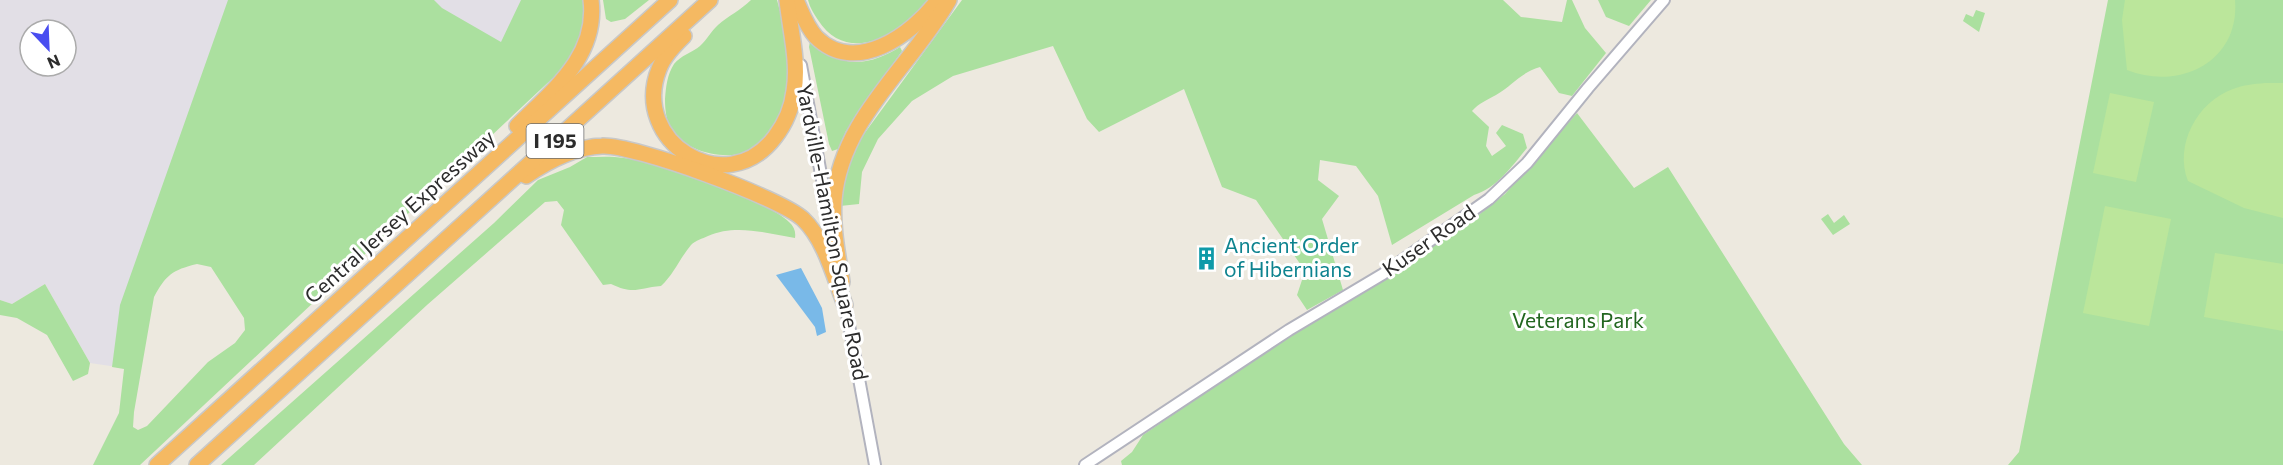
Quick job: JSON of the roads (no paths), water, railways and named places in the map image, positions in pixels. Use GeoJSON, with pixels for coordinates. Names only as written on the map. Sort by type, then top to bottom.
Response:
{"type":"FeatureCollection","features":[{"type":"Feature","properties":{"kind":"highway"},"geometry":{"type":"LineString","coordinates":[[382,262],[574,68],[581,57],[589,34],[591,0]]}},
{"type":"Feature","properties":{"kind":"highway","name":"Central Jersey Expressway"},"geometry":{"type":"LineString","coordinates":[[157,465],[670,0]]}},
{"type":"Feature","properties":{"kind":"highway","name":"I 195"},"geometry":{"type":"LineString","coordinates":[[197,465],[710,0]]}},
{"type":"Feature","properties":{"kind":"highway"},"geometry":{"type":"LineString","coordinates":[[719,0],[665,58],[656,80],[654,100],[659,122],[670,141],[687,156],[717,165],[737,163],[759,153],[773,140],[786,119],[791,107],[795,81],[788,0]]}},
{"type":"Feature","properties":{"kind":"highway"},"geometry":{"type":"LineString","coordinates":[[796,0],[814,35],[831,47],[851,53],[870,51],[897,38],[923,18],[938,0]]}},
{"type":"Feature","properties":{"kind":"highway"},"geometry":{"type":"LineString","coordinates":[[844,303],[834,219],[836,185],[845,152],[861,121],[949,0]]}},
{"type":"Feature","properties":{"kind":"highway"},"geometry":{"type":"LineString","coordinates":[[399,282],[507,189],[536,169],[574,151],[588,147],[616,146],[711,176],[793,211],[811,227],[817,237],[844,303]]}},
{"type":"Feature","properties":{"kind":"street","name":"Yardville-Hamilton Square Road"},"geometry":{"type":"LineString","coordinates":[[788,0],[874,465]]}},
{"type":"Feature","properties":{"kind":"street","name":"Kuser Road"},"geometry":{"type":"LineString","coordinates":[[1085,465],[1290,330],[1383,274],[1484,203],[1527,163],[1664,0]]}},
{"type":"Feature","properties":{"kind":"water"},"geometry":{"type":"Polygon","coordinates":[[[801,268],[822,308],[826,332],[817,336],[815,327],[776,275],[801,268]]]}},
{"type":"Feature","properties":{"kind":"place","name":"Ancient Order of Hibernians"},"geometry":{"type":"Point","coordinates":[1206,258]}},
{"type":"Feature","properties":{"kind":"park label","name":"Veterans Park"},"geometry":{"type":"Point","coordinates":[1578,321]}}]}
